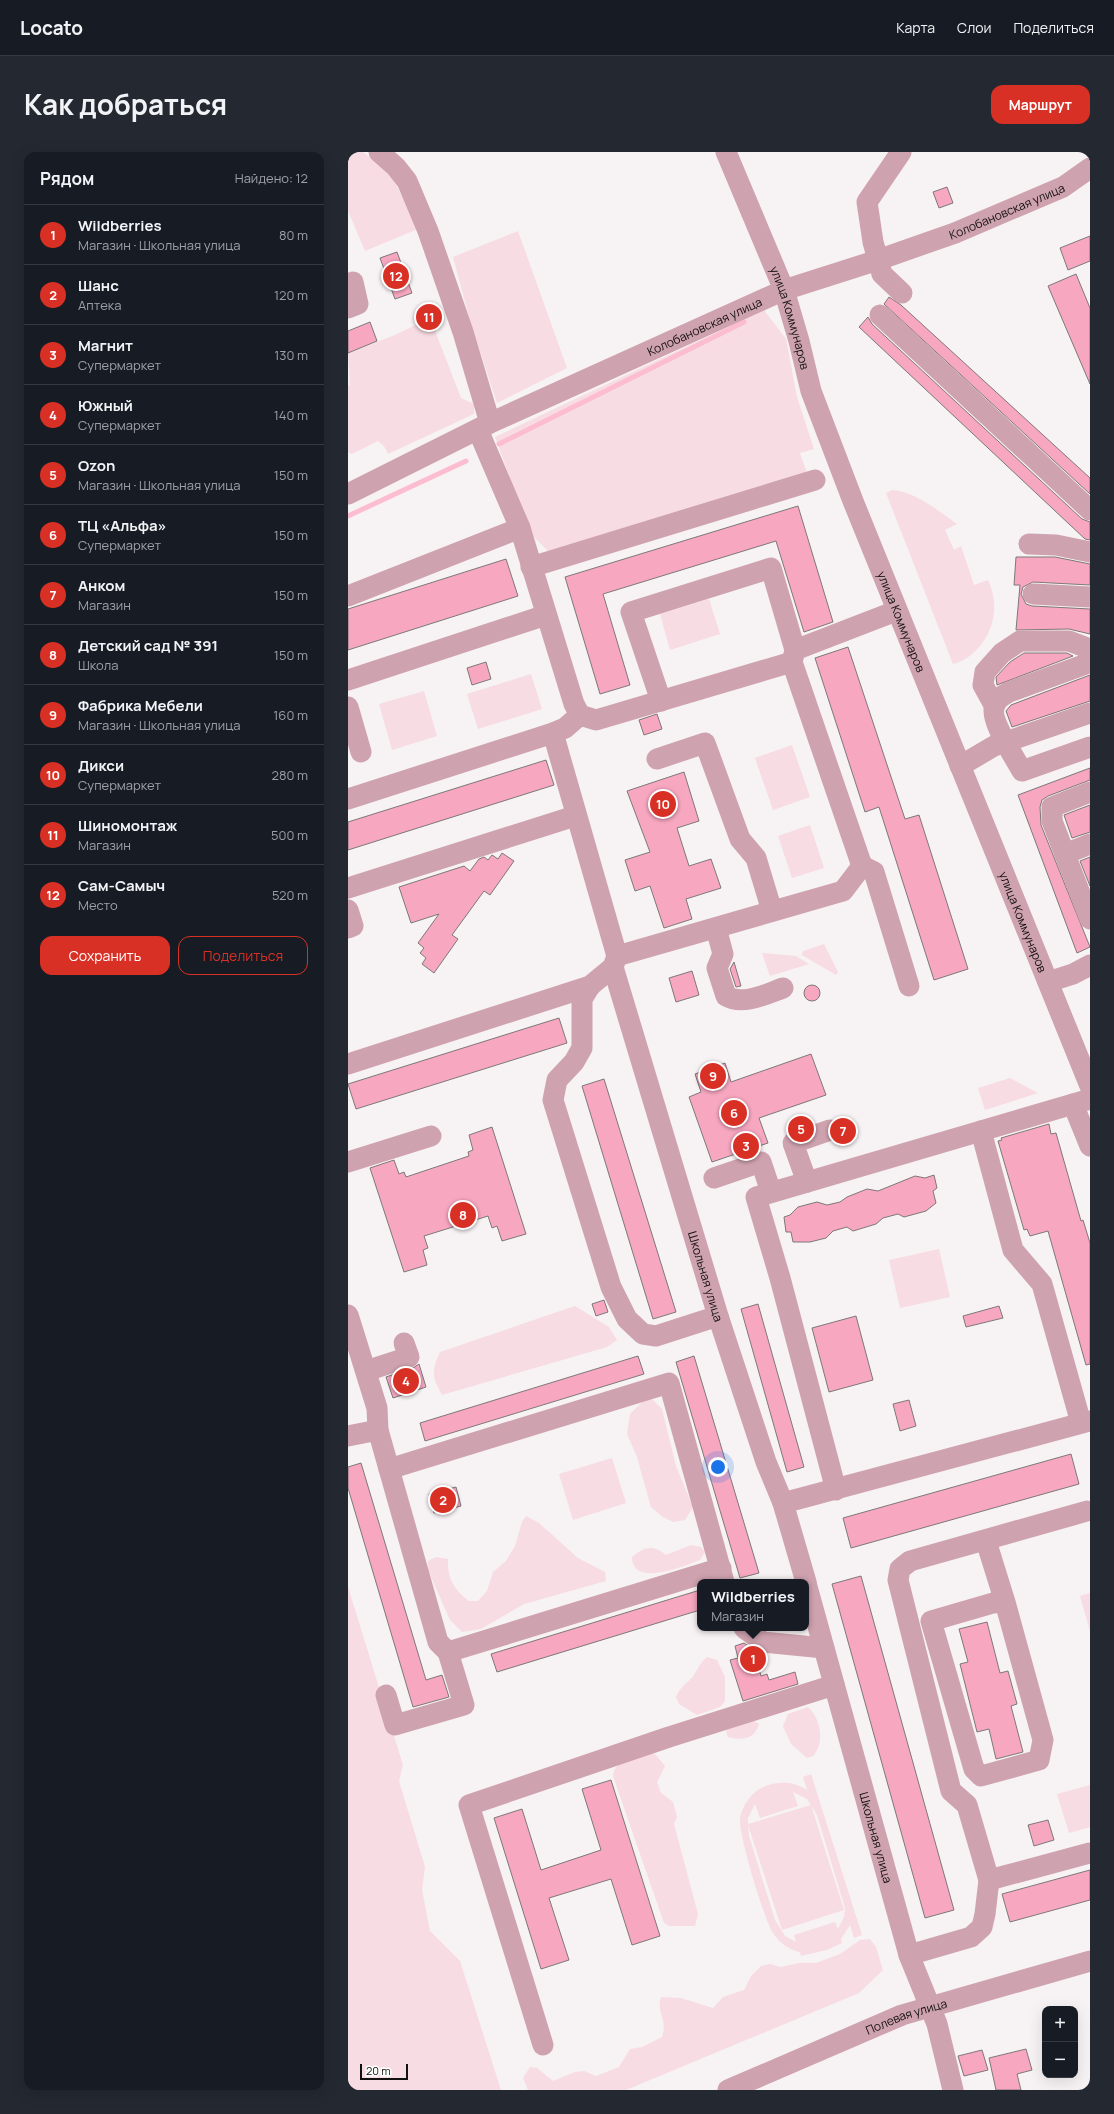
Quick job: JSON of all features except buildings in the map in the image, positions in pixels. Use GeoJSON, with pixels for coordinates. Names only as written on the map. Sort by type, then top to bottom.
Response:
{"type":"FeatureCollection","features":[{"type":"Feature","properties":{"kind":"street"},"geometry":{"type":"LineString","coordinates":[[379,152],[396,167],[407,181],[428,231],[463,332],[484,426],[520,528],[574,704],[580,715],[596,720],[661,701],[793,656],[896,610]]}},
{"type":"Feature","properties":{"kind":"street","name":"улица Коммунаров"},"geometry":{"type":"LineString","coordinates":[[726,152],[784,290],[799,341],[811,391],[896,610],[1090,1086]]}},
{"type":"Feature","properties":{"kind":"street"},"geometry":{"type":"LineString","coordinates":[[901,152],[868,202],[878,260],[882,274],[902,293]]}},
{"type":"Feature","properties":{"kind":"street","name":"Колобановская улица"},"geometry":{"type":"LineString","coordinates":[[348,494],[484,426],[784,290],[878,260],[955,233],[1063,187],[1090,168]]}},
{"type":"Feature","properties":{"kind":"street"},"geometry":{"type":"LineString","coordinates":[[348,308],[358,304],[352,282]]}},
{"type":"Feature","properties":{"kind":"street"},"geometry":{"type":"LineString","coordinates":[[880,315],[1090,510]]}},
{"type":"Feature","properties":{"kind":"street"},"geometry":{"type":"LineString","coordinates":[[531,567],[815,480]]}},
{"type":"Feature","properties":{"kind":"street"},"geometry":{"type":"LineString","coordinates":[[348,596],[520,528]]}},
{"type":"Feature","properties":{"kind":"street"},"geometry":{"type":"LineString","coordinates":[[1029,544],[1056,545],[1090,552]]}},
{"type":"Feature","properties":{"kind":"street"},"geometry":{"type":"LineString","coordinates":[[661,701],[631,612],[771,568],[793,656],[862,866],[874,872],[909,986]]}},
{"type":"Feature","properties":{"kind":"street"},"geometry":{"type":"LineString","coordinates":[[1033,594],[1090,597]]}},
{"type":"Feature","properties":{"kind":"street"},"geometry":{"type":"LineString","coordinates":[[348,680],[546,615]]}},
{"type":"Feature","properties":{"kind":"street"},"geometry":{"type":"LineString","coordinates":[[1090,649],[1069,641],[1020,641],[1002,653],[985,672],[984,685],[994,706],[994,717],[1022,770],[1090,747]]}},
{"type":"Feature","properties":{"kind":"street"},"geometry":{"type":"LineString","coordinates":[[994,706],[1001,697],[1009,692],[1086,664],[1090,660]]}},
{"type":"Feature","properties":{"kind":"street"},"geometry":{"type":"LineString","coordinates":[[348,707],[361,752]]}},
{"type":"Feature","properties":{"kind":"street"},"geometry":{"type":"LineString","coordinates":[[960,766],[994,746],[1090,713]]}},
{"type":"Feature","properties":{"kind":"street"},"geometry":{"type":"LineString","coordinates":[[348,799],[553,733],[565,728],[580,715]]}},
{"type":"Feature","properties":{"kind":"street","name":"Школьная улица"},"geometry":{"type":"LineString","coordinates":[[553,733],[615,962],[718,1316],[766,1462],[783,1503],[805,1579]]}},
{"type":"Feature","properties":{"kind":"street"},"geometry":{"type":"LineString","coordinates":[[657,759],[705,743],[740,839],[756,858],[772,910]]}},
{"type":"Feature","properties":{"kind":"street"},"geometry":{"type":"LineString","coordinates":[[1088,908],[1052,821],[1052,807],[1090,792]]}},
{"type":"Feature","properties":{"kind":"street"},"geometry":{"type":"LineString","coordinates":[[348,888],[575,816]]}},
{"type":"Feature","properties":{"kind":"street"},"geometry":{"type":"LineString","coordinates":[[1065,854],[1090,844]]}},
{"type":"Feature","properties":{"kind":"street"},"geometry":{"type":"LineString","coordinates":[[718,1316],[656,1336],[643,1334],[627,1319],[611,1287],[553,1100],[557,1080],[574,1062],[582,1048],[582,1000],[590,986],[615,962],[772,910],[843,891],[862,866]]}},
{"type":"Feature","properties":{"kind":"street"},"geometry":{"type":"LineString","coordinates":[[348,910],[353,926],[348,928]]}},
{"type":"Feature","properties":{"kind":"street"},"geometry":{"type":"LineString","coordinates":[[716,928],[723,954],[717,968],[726,996],[732,999],[748,1000],[783,988]]}},
{"type":"Feature","properties":{"kind":"street"},"geometry":{"type":"LineString","coordinates":[[1048,982],[1073,974],[1090,965]]}},
{"type":"Feature","properties":{"kind":"street"},"geometry":{"type":"LineString","coordinates":[[348,1064],[590,986]]}},
{"type":"Feature","properties":{"kind":"street"},"geometry":{"type":"LineString","coordinates":[[836,1490],[780,1278],[756,1196],[1082,1102],[1090,1146]]}},
{"type":"Feature","properties":{"kind":"street"},"geometry":{"type":"LineString","coordinates":[[807,1182],[793,1142],[830,1130]]}},
{"type":"Feature","properties":{"kind":"street"},"geometry":{"type":"LineString","coordinates":[[783,1503],[1086,1422],[1042,1284],[1013,1250],[981,1131]]}},
{"type":"Feature","properties":{"kind":"street"},"geometry":{"type":"LineString","coordinates":[[348,1162],[431,1136]]}},
{"type":"Feature","properties":{"kind":"street"},"geometry":{"type":"LineString","coordinates":[[714,1178],[761,1162],[772,1192]]}},
{"type":"Feature","properties":{"kind":"street"},"geometry":{"type":"LineString","coordinates":[[348,1315],[377,1408],[378,1430],[438,1642],[448,1652],[464,1705],[395,1725],[386,1695]]}},
{"type":"Feature","properties":{"kind":"street"},"geometry":{"type":"LineString","coordinates":[[366,1371],[409,1357],[404,1343]]}},
{"type":"Feature","properties":{"kind":"street"},"geometry":{"type":"LineString","coordinates":[[389,1469],[669,1383],[722,1575],[708,1579]]}},
{"type":"Feature","properties":{"kind":"street"},"geometry":{"type":"LineString","coordinates":[[348,1436],[378,1430]]}},
{"type":"Feature","properties":{"kind":"street"},"geometry":{"type":"LineString","coordinates":[[909,1955],[971,1937],[982,1927],[986,1914],[989,1880],[967,1805],[951,1791],[898,1580],[900,1569],[910,1561],[986,1541],[1087,1511]]}},
{"type":"Feature","properties":{"kind":"street"},"geometry":{"type":"LineString","coordinates":[[981,1776],[1039,1760],[1043,1740],[1005,1602],[986,1541]]}},
{"type":"Feature","properties":{"kind":"street"},"geometry":{"type":"LineString","coordinates":[[448,1652],[697,1582]]}},
{"type":"Feature","properties":{"kind":"street","name":"Школьная улица"},"geometry":{"type":"LineString","coordinates":[[809,1593],[909,1955],[938,2029],[952,2090]]}},
{"type":"Feature","properties":{"kind":"street"},"geometry":{"type":"LineString","coordinates":[[981,1776],[974,1769],[931,1621],[993,1603],[1005,1602]]}},
{"type":"Feature","properties":{"kind":"street"},"geometry":{"type":"LineString","coordinates":[[748,1631],[763,1642],[824,1648]]}},
{"type":"Feature","properties":{"kind":"street"},"geometry":{"type":"LineString","coordinates":[[543,2045],[469,1805],[655,1742],[834,1685]]}},
{"type":"Feature","properties":{"kind":"street"},"geometry":{"type":"LineString","coordinates":[[967,1805],[978,1788],[981,1776]]}},
{"type":"Feature","properties":{"kind":"street"},"geometry":{"type":"LineString","coordinates":[[989,1880],[1090,1853]]}},
{"type":"Feature","properties":{"kind":"street","name":"Полевая улица"},"geometry":{"type":"LineString","coordinates":[[728,2090],[902,2015],[1090,1960]]}},
{"type":"Feature","properties":{"kind":"shaded area"},"geometry":{"type":"Polygon","coordinates":[[[348,152],[363,152],[391,174],[418,229],[365,251],[348,211],[348,152]]]}},
{"type":"Feature","properties":{"kind":"shaded area"},"geometry":{"type":"Polygon","coordinates":[[[518,231],[567,368],[497,403],[471,324],[453,257],[518,231]]]}},
{"type":"Feature","properties":{"kind":"shaded area"},"geometry":{"type":"Polygon","coordinates":[[[764,310],[786,339],[797,397],[814,449],[800,453],[808,476],[548,551],[530,533],[495,437],[764,310]]]}},
{"type":"Feature","properties":{"kind":"shaded area"},"geometry":{"type":"Polygon","coordinates":[[[432,323],[461,398],[474,404],[474,414],[388,454],[384,446],[378,441],[352,454],[348,452],[348,386],[350,385],[348,353],[395,335],[416,325],[432,323]]]}},
{"type":"Feature","properties":{"kind":"shaded area"},"geometry":{"type":"Polygon","coordinates":[[[892,490],[901,491],[918,498],[957,524],[945,530],[954,550],[961,546],[974,585],[988,580],[993,595],[993,620],[986,637],[981,644],[969,657],[961,661],[953,664],[886,493],[892,490]]]}},
{"type":"Feature","properties":{"kind":"shaded area"},"geometry":{"type":"Polygon","coordinates":[[[709,599],[720,634],[670,650],[660,614],[709,599]]]}},
{"type":"Feature","properties":{"kind":"shaded area"},"geometry":{"type":"Polygon","coordinates":[[[531,674],[542,709],[478,729],[467,694],[531,674]]]}},
{"type":"Feature","properties":{"kind":"shaded area"},"geometry":{"type":"Polygon","coordinates":[[[424,691],[437,736],[392,750],[379,704],[424,691]]]}},
{"type":"Feature","properties":{"kind":"shaded area"},"geometry":{"type":"Polygon","coordinates":[[[792,745],[810,797],[773,810],[755,758],[792,745]]]}},
{"type":"Feature","properties":{"kind":"shaded area"},"geometry":{"type":"Polygon","coordinates":[[[810,825],[824,868],[792,878],[778,836],[810,825]]]}},
{"type":"Feature","properties":{"kind":"shaded area"},"geometry":{"type":"Polygon","coordinates":[[[824,944],[838,972],[836,975],[802,955],[803,951],[824,944]]]}},
{"type":"Feature","properties":{"kind":"shaded area"},"geometry":{"type":"Polygon","coordinates":[[[762,953],[796,956],[809,964],[770,976],[762,953]]]}},
{"type":"Feature","properties":{"kind":"shaded area"},"geometry":{"type":"Polygon","coordinates":[[[1010,1078],[1038,1093],[985,1110],[978,1088],[1010,1078]]]}},
{"type":"Feature","properties":{"kind":"shaded area"},"geometry":{"type":"Polygon","coordinates":[[[939,1249],[950,1297],[900,1308],[889,1260],[939,1249]]]}},
{"type":"Feature","properties":{"kind":"shaded area"},"geometry":{"type":"Polygon","coordinates":[[[575,1306],[609,1327],[617,1340],[607,1347],[442,1395],[436,1384],[434,1374],[435,1365],[440,1352],[575,1306]]]}},
{"type":"Feature","properties":{"kind":"shaded area"},"geometry":{"type":"Polygon","coordinates":[[[645,1399],[653,1400],[662,1409],[676,1466],[693,1507],[685,1520],[673,1522],[663,1517],[651,1507],[637,1457],[627,1434],[630,1414],[645,1399]]]}},
{"type":"Feature","properties":{"kind":"shaded area"},"geometry":{"type":"Polygon","coordinates":[[[612,1458],[626,1503],[573,1520],[559,1474],[612,1458]]]}},
{"type":"Feature","properties":{"kind":"shaded area"},"geometry":{"type":"Polygon","coordinates":[[[526,1516],[539,1523],[578,1558],[605,1572],[606,1581],[524,1604],[481,1629],[462,1632],[450,1620],[428,1570],[428,1561],[436,1557],[448,1559],[452,1583],[469,1601],[478,1601],[487,1591],[493,1572],[506,1561],[515,1546],[522,1522],[526,1516]]]}},
{"type":"Feature","properties":{"kind":"shaded area"},"geometry":{"type":"Polygon","coordinates":[[[691,1545],[701,1547],[705,1552],[700,1560],[671,1570],[649,1573],[640,1571],[634,1566],[632,1557],[645,1549],[657,1549],[666,1555],[691,1545]]]}},
{"type":"Feature","properties":{"kind":"shaded area"},"geometry":{"type":"Polygon","coordinates":[[[348,1587],[403,1765],[399,1781],[425,1867],[422,1890],[430,1931],[460,1961],[501,2090],[348,2090],[348,1587]]]}},
{"type":"Feature","properties":{"kind":"shaded area"},"geometry":{"type":"Polygon","coordinates":[[[1090,1593],[1090,1631],[1080,1596],[1090,1593]]]}},
{"type":"Feature","properties":{"kind":"shaded area"},"geometry":{"type":"Polygon","coordinates":[[[707,1657],[717,1660],[725,1677],[725,1701],[720,1707],[697,1715],[679,1704],[676,1697],[707,1657]]]}},
{"type":"Feature","properties":{"kind":"shaded area"},"geometry":{"type":"Polygon","coordinates":[[[808,1707],[816,1718],[820,1731],[820,1738],[817,1751],[813,1756],[807,1758],[791,1744],[783,1726],[788,1714],[808,1707]]]}},
{"type":"Feature","properties":{"kind":"shaded area"},"geometry":{"type":"Polygon","coordinates":[[[751,1719],[759,1724],[751,1736],[743,1739],[728,1737],[726,1731],[751,1719]]]}},
{"type":"Feature","properties":{"kind":"shaded area"},"geometry":{"type":"Polygon","coordinates":[[[646,1753],[655,1754],[665,1766],[657,1782],[661,1793],[673,1802],[677,1817],[674,1824],[698,1914],[695,1926],[670,1926],[664,1923],[613,1776],[617,1766],[625,1760],[646,1753]]]}},
{"type":"Feature","properties":{"kind":"shaded area"},"geometry":{"type":"Polygon","coordinates":[[[811,1774],[862,1935],[854,1938],[850,1925],[841,1939],[842,1943],[827,1950],[801,1956],[800,1952],[788,1947],[778,1939],[769,1925],[747,1857],[740,1827],[740,1818],[741,1812],[750,1797],[764,1787],[784,1783],[798,1785],[807,1790],[803,1777],[811,1774]],[[793,1792],[798,1806],[760,1818],[755,1804],[748,1818],[748,1824],[811,1805],[807,1799],[793,1792]],[[811,1806],[844,1910],[782,1930],[748,1825],[749,1836],[775,1920],[785,1936],[796,1942],[794,1935],[835,1922],[838,1929],[844,1917],[845,1908],[817,1815],[811,1806]]]}},
{"type":"Feature","properties":{"kind":"shaded area"},"geometry":{"type":"Polygon","coordinates":[[[1090,1785],[1090,1827],[1069,1833],[1057,1794],[1090,1785]]]}},
{"type":"Feature","properties":{"kind":"shaded area"},"geometry":{"type":"Polygon","coordinates":[[[870,1939],[876,1947],[883,1970],[859,1993],[626,2090],[528,2090],[523,2078],[530,2067],[537,2068],[553,2081],[575,2072],[584,2071],[596,2076],[619,2067],[630,2049],[642,2047],[662,2037],[664,2025],[660,2008],[661,1997],[681,1998],[713,2008],[723,1997],[744,1990],[751,1976],[761,1966],[770,1964],[781,1967],[799,1963],[816,1963],[840,1954],[860,1940],[870,1939]]]}},
{"type":"Feature","properties":{"kind":"waterway"},"geometry":{"type":"LineString","coordinates":[[499,444],[744,322]]}},
{"type":"Feature","properties":{"kind":"waterway"},"geometry":{"type":"LineString","coordinates":[[348,516],[466,461]]}},
{"type":"Feature","properties":{"kind":"place","name":"Сам-Самыч"},"geometry":{"type":"Point","coordinates":[396,276]}},
{"type":"Feature","properties":{"kind":"place","name":"Шиномонтаж"},"geometry":{"type":"Point","coordinates":[429,317]}},
{"type":"Feature","properties":{"kind":"place","name":"Дикси"},"geometry":{"type":"Point","coordinates":[663,804]}},
{"type":"Feature","properties":{"kind":"place","name":"Фабрика Мебели"},"geometry":{"type":"Point","coordinates":[713,1076]}},
{"type":"Feature","properties":{"kind":"place","name":"ТЦ «Альфа»"},"geometry":{"type":"Point","coordinates":[734,1113]}},
{"type":"Feature","properties":{"kind":"place","name":"Ozon"},"geometry":{"type":"Point","coordinates":[801,1129]}},
{"type":"Feature","properties":{"kind":"place","name":"Анком"},"geometry":{"type":"Point","coordinates":[843,1131]}},
{"type":"Feature","properties":{"kind":"place","name":"Магнит"},"geometry":{"type":"Point","coordinates":[746,1146]}},
{"type":"Feature","properties":{"kind":"place","name":"Детский сад № 391"},"geometry":{"type":"Point","coordinates":[463,1215]}},
{"type":"Feature","properties":{"kind":"place","name":"Южный"},"geometry":{"type":"Point","coordinates":[406,1381]}},
{"type":"Feature","properties":{"kind":"place","name":"Шанс"},"geometry":{"type":"Point","coordinates":[443,1500]}},
{"type":"Feature","properties":{"kind":"place","name":"Wildberries"},"geometry":{"type":"Point","coordinates":[753,1659]}}]}
